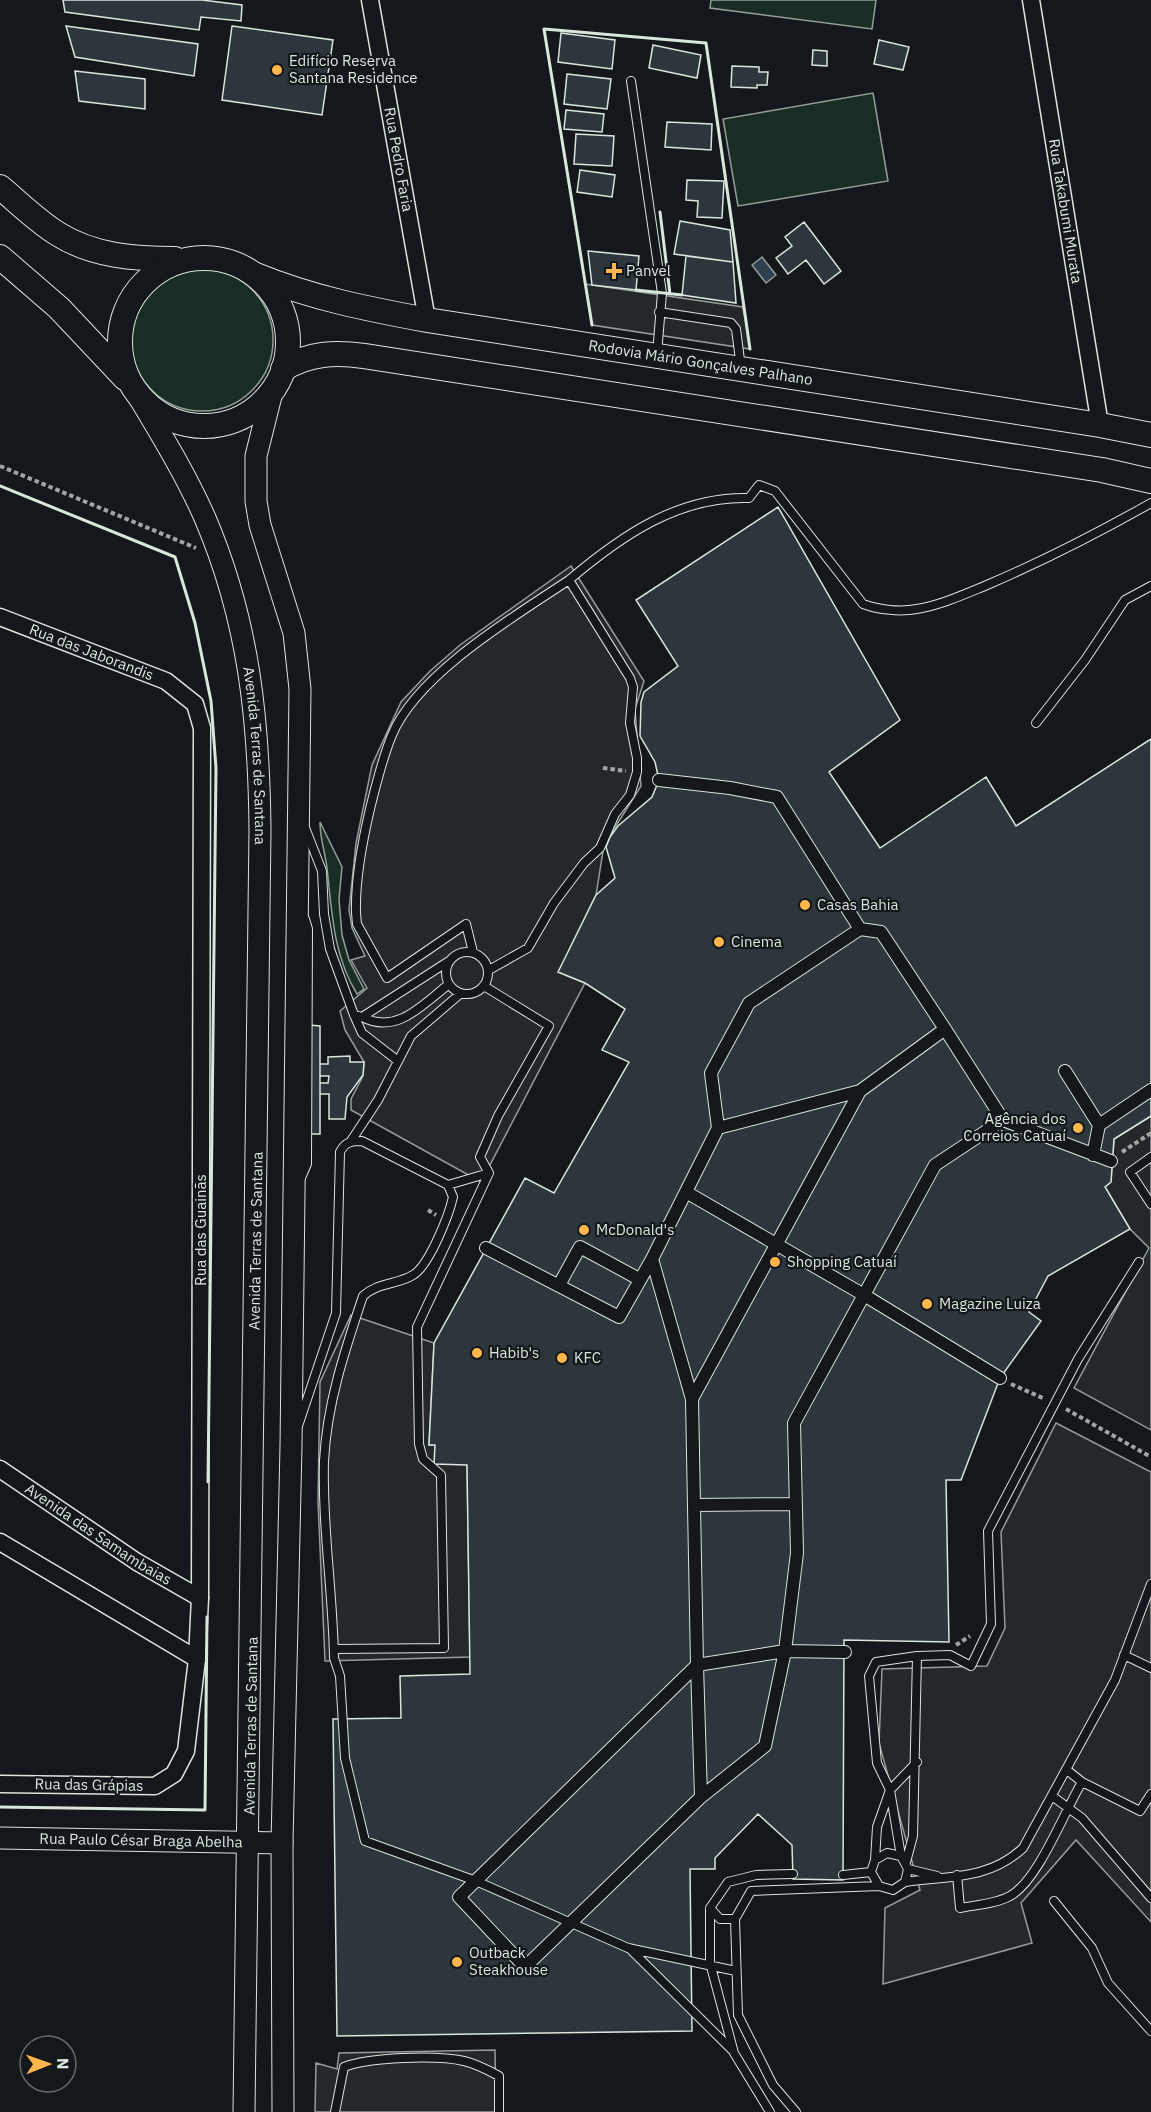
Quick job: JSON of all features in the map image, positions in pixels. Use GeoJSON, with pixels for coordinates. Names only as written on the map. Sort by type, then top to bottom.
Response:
{"type":"FeatureCollection","features":[{"type":"Feature","properties":{"kind":"main road"},"geometry":{"type":"LineString","coordinates":[[0,187],[60,235],[83,246],[128,258],[199,257],[229,261],[256,275],[277,300],[284,315],[288,346],[283,369],[272,392],[249,414],[234,421],[203,427],[188,425],[160,414],[59,308],[0,257]]}},
{"type":"Feature","properties":{"kind":"main road"},"geometry":{"type":"LineString","coordinates":[[133,387],[120,352],[120,329],[127,307],[134,293],[156,272],[184,259]]}},
{"type":"Feature","properties":{"kind":"main road","name":"Rodovia Mário Gonçalves Palhano"},"geometry":{"type":"LineString","coordinates":[[256,275],[309,296],[427,320],[1100,425],[1151,435]]}},
{"type":"Feature","properties":{"kind":"main road"},"geometry":{"type":"LineString","coordinates":[[283,369],[293,363],[327,353],[364,356],[1102,470],[1151,481]]}},
{"type":"Feature","properties":{"kind":"street","name":"Rua Pedro Faria"},"geometry":{"type":"LineString","coordinates":[[370,0],[427,320]]}},
{"type":"Feature","properties":{"kind":"street","name":"Rua Takabumi Murata"},"geometry":{"type":"LineString","coordinates":[[1031,0],[1100,425]]}},
{"type":"Feature","properties":{"kind":"street","name":"Avenida Terras de Santana"},"geometry":{"type":"LineString","coordinates":[[133,387],[192,490],[221,559],[243,638],[255,712],[259,760],[249,1842],[244,2112]]}},
{"type":"Feature","properties":{"kind":"street"},"geometry":{"type":"LineString","coordinates":[[272,392],[256,456],[256,501],[260,525],[288,609],[298,659],[291,1446],[282,1843],[283,2112]]}},
{"type":"Feature","properties":{"kind":"street","name":"Rua das Jaborandis"},"geometry":{"type":"LineString","coordinates":[[0,617],[166,681],[180,691]]}},
{"type":"Feature","properties":{"kind":"street","name":"Rua das Guainãs"},"geometry":{"type":"LineString","coordinates":[[174,1774],[186,1751],[197,1659],[200,1598],[202,728],[195,704],[180,691]]}},
{"type":"Feature","properties":{"kind":"street"},"geometry":{"type":"LineString","coordinates":[[659,780],[730,788],[777,797],[860,929]]}},
{"type":"Feature","properties":{"kind":"street"},"geometry":{"type":"LineString","coordinates":[[486,1248],[619,1317],[639,1278],[652,1259],[718,1128],[711,1073],[749,1003],[860,929],[881,932],[1003,1120],[1112,1161]]}},
{"type":"Feature","properties":{"kind":"street"},"geometry":{"type":"LineString","coordinates":[[718,1128],[860,1091],[945,1029]]}},
{"type":"Feature","properties":{"kind":"street"},"geometry":{"type":"LineString","coordinates":[[1065,1071],[1099,1125],[1093,1155]]}},
{"type":"Feature","properties":{"kind":"street"},"geometry":{"type":"LineString","coordinates":[[1099,1125],[1151,1090]]}},
{"type":"Feature","properties":{"kind":"street"},"geometry":{"type":"LineString","coordinates":[[692,1399],[860,1091]]}},
{"type":"Feature","properties":{"kind":"street"},"geometry":{"type":"LineString","coordinates":[[845,1652],[785,1651],[697,1665],[459,1897],[525,1967],[701,1797],[765,1746],[785,1651],[797,1553],[794,1423],[935,1165],[1003,1120]]}},
{"type":"Feature","properties":{"kind":"street"},"geometry":{"type":"LineString","coordinates":[[686,1192],[864,1295],[999,1378]]}},
{"type":"Feature","properties":{"kind":"street"},"geometry":{"type":"LineString","coordinates":[[559,1285],[580,1246],[639,1278]]}},
{"type":"Feature","properties":{"kind":"street"},"geometry":{"type":"LineString","coordinates":[[652,1259],[692,1399],[701,1797]]}},
{"type":"Feature","properties":{"kind":"street","name":"Avenida das Samambaias"},"geometry":{"type":"LineString","coordinates":[[0,1469],[137,1562],[200,1598]]}},
{"type":"Feature","properties":{"kind":"street"},"geometry":{"type":"LineString","coordinates":[[694,1505],[796,1504]]}},
{"type":"Feature","properties":{"kind":"street"},"geometry":{"type":"LineString","coordinates":[[0,1542],[197,1659]]}},
{"type":"Feature","properties":{"kind":"street","name":"Rua das Grápias"},"geometry":{"type":"LineString","coordinates":[[0,1784],[155,1786],[174,1774]]}},
{"type":"Feature","properties":{"kind":"street","name":"Rua Paulo César Braga Abelha"},"geometry":{"type":"LineString","coordinates":[[0,1838],[282,1843]]}},
{"type":"Feature","properties":{"kind":"lane"},"geometry":{"type":"LineString","coordinates":[[631,81],[662,293],[657,356]]}},
{"type":"Feature","properties":{"kind":"lane"},"geometry":{"type":"LineString","coordinates":[[659,312],[731,323],[736,329],[741,369]]}},
{"type":"Feature","properties":{"kind":"lane"},"geometry":{"type":"LineString","coordinates":[[472,952],[466,924],[387,978],[357,924],[362,840],[376,784],[393,733],[420,693],[453,662],[569,580],[612,544],[639,528],[691,505],[749,498],[759,485],[775,491],[863,604],[882,609],[916,609],[960,596],[1012,574],[1095,534],[1151,503]]}},
{"type":"Feature","properties":{"kind":"lane"},"geometry":{"type":"LineString","coordinates":[[291,1446],[336,1313],[340,1152],[344,1145],[351,1141],[378,1100],[415,1030],[460,994],[476,993],[484,987],[489,970],[528,948],[554,903],[584,863],[600,848],[615,814],[630,795],[634,785],[637,758],[630,723],[633,687],[630,678],[569,580]]}},
{"type":"Feature","properties":{"kind":"lane"},"geometry":{"type":"LineString","coordinates":[[1036,723],[1085,660],[1125,600],[1151,586]]}},
{"type":"Feature","properties":{"kind":"lane"},"geometry":{"type":"LineString","coordinates":[[298,812],[320,862],[325,924],[330,949],[358,1016],[362,1033],[398,1061]]}},
{"type":"Feature","properties":{"kind":"lane"},"geometry":{"type":"LineString","coordinates":[[358,1016],[460,953],[472,952],[483,959],[489,970]]}},
{"type":"Feature","properties":{"kind":"lane"},"geometry":{"type":"LineString","coordinates":[[449,960],[446,972],[449,984],[460,994]]}},
{"type":"Feature","properties":{"kind":"lane"},"geometry":{"type":"LineString","coordinates":[[358,1016],[375,1024],[390,1023],[408,1016],[449,984]]}},
{"type":"Feature","properties":{"kind":"lane"},"geometry":{"type":"LineString","coordinates":[[484,987],[549,1026],[498,1116],[480,1157],[489,1173]]}},
{"type":"Feature","properties":{"kind":"lane"},"geometry":{"type":"LineString","coordinates":[[351,1141],[369,1144],[448,1185],[453,1197],[424,1264],[414,1275],[370,1290],[363,1296],[338,1372],[324,1460],[324,1510],[334,1649],[340,1676],[345,1758],[365,1841],[476,1881],[628,1948],[736,1971]]}},
{"type":"Feature","properties":{"kind":"lane"},"geometry":{"type":"LineString","coordinates":[[1151,1157],[1130,1172],[1151,1204]]}},
{"type":"Feature","properties":{"kind":"lane"},"geometry":{"type":"LineString","coordinates":[[448,1185],[489,1173]]}},
{"type":"Feature","properties":{"kind":"lane"},"geometry":{"type":"LineString","coordinates":[[334,1649],[444,1648],[441,1475],[423,1459],[419,1444],[417,1327],[489,1173]]}},
{"type":"Feature","properties":{"kind":"lane"},"geometry":{"type":"LineString","coordinates":[[905,1882],[905,1862],[890,1790],[877,1763],[869,1676],[876,1662],[916,1656],[950,1655],[971,1666],[991,1624],[988,1531],[1078,1359],[1139,1262]]}},
{"type":"Feature","properties":{"kind":"lane"},"geometry":{"type":"LineString","coordinates":[[796,2112],[773,2085],[738,2014],[735,1919],[751,1891],[879,1886],[893,1890],[905,1882],[981,1874],[1008,1862],[1023,1848],[1114,1680],[1151,1584]]}},
{"type":"Feature","properties":{"kind":"lane"},"geometry":{"type":"LineString","coordinates":[[1124,1655],[1151,1668]]}},
{"type":"Feature","properties":{"kind":"lane"},"geometry":{"type":"LineString","coordinates":[[905,1862],[913,1836],[916,1656]]}},
{"type":"Feature","properties":{"kind":"lane"},"geometry":{"type":"LineString","coordinates":[[879,1886],[871,1872],[875,1860],[877,1827],[890,1790],[916,1762]]}},
{"type":"Feature","properties":{"kind":"lane"},"geometry":{"type":"LineString","coordinates":[[1066,1770],[1082,1782],[1140,1812],[1151,1794]]}},
{"type":"Feature","properties":{"kind":"lane"},"geometry":{"type":"LineString","coordinates":[[957,1875],[960,1908],[1011,1896],[1038,1868],[1066,1808],[1082,1782]]}},
{"type":"Feature","properties":{"kind":"lane"},"geometry":{"type":"LineString","coordinates":[[1052,1796],[1082,1818],[1151,1898]]}},
{"type":"Feature","properties":{"kind":"lane"},"geometry":{"type":"LineString","coordinates":[[875,1860],[887,1853],[940,1877]]}},
{"type":"Feature","properties":{"kind":"lane"},"geometry":{"type":"LineString","coordinates":[[843,1875],[871,1872]]}},
{"type":"Feature","properties":{"kind":"lane"},"geometry":{"type":"LineString","coordinates":[[734,2053],[710,1964],[710,1908],[728,1882],[756,1875],[793,1874]]}},
{"type":"Feature","properties":{"kind":"lane"},"geometry":{"type":"LineString","coordinates":[[1054,1901],[1092,1948],[1108,1983],[1151,2031]]}},
{"type":"Feature","properties":{"kind":"lane"},"geometry":{"type":"LineString","coordinates":[[710,1908],[720,1919],[735,1919]]}},
{"type":"Feature","properties":{"kind":"lane"},"geometry":{"type":"LineString","coordinates":[[628,1948],[734,2053],[770,2112]]}},
{"type":"Feature","properties":{"kind":"lane"},"geometry":{"type":"LineString","coordinates":[[335,2112],[344,2067],[358,2061],[436,2058],[464,2061],[499,2076],[499,2112]]}},
{"type":"Feature","properties":{"kind":"path"},"geometry":{"type":"LineString","coordinates":[[0,466],[221,559]]}},
{"type":"Feature","properties":{"kind":"path"},"geometry":{"type":"LineString","coordinates":[[1112,1161],[1116,1162],[1119,1154],[1151,1133]]}},
{"type":"Feature","properties":{"kind":"path"},"geometry":{"type":"LineString","coordinates":[[999,1378],[1056,1404],[1151,1457]]}},
{"type":"Feature","properties":{"kind":"green space"},"geometry":{"type":"Polygon","coordinates":[[[711,0],[876,0],[872,29],[710,8],[711,0]]]}},
{"type":"Feature","properties":{"kind":"green space"},"geometry":{"type":"Polygon","coordinates":[[[873,93],[888,181],[738,206],[723,119],[873,93]]]}},
{"type":"Feature","properties":{"kind":"green space"},"geometry":{"type":"Polygon","coordinates":[[[202,269],[229,274],[252,290],[268,313],[273,340],[268,367],[252,390],[229,406],[202,411],[175,406],[152,390],[136,367],[131,340],[136,313],[152,290],[175,274],[202,269]]]}},
{"type":"Feature","properties":{"kind":"green space"},"geometry":{"type":"Polygon","coordinates":[[[320,822],[342,867],[339,899],[342,935],[349,960],[364,989],[357,994],[338,949],[320,822]]]}},
{"type":"Feature","properties":{"kind":"shaded area"},"geometry":{"type":"Polygon","coordinates":[[[585,284],[743,307],[750,349],[592,325],[585,284]]]}},
{"type":"Feature","properties":{"kind":"shaded area"},"geometry":{"type":"Polygon","coordinates":[[[571,566],[644,681],[635,709],[641,786],[604,845],[596,895],[559,972],[585,983],[481,1182],[351,1110],[351,1099],[363,1076],[364,1062],[345,1030],[340,1011],[367,988],[351,960],[365,956],[352,928],[349,910],[356,843],[372,765],[401,702],[430,671],[460,645],[571,566]]]}},
{"type":"Feature","properties":{"kind":"shaded area"},"geometry":{"type":"Polygon","coordinates":[[[1151,1116],[1151,1430],[1074,1388],[1149,1248],[1130,1229],[1105,1187],[1111,1182],[1114,1139],[1151,1116]]]}},
{"type":"Feature","properties":{"kind":"shaded area"},"geometry":{"type":"Polygon","coordinates":[[[351,1315],[434,1343],[429,1445],[435,1445],[467,1465],[470,1657],[325,1661],[318,1502],[320,1382],[351,1315]]]}},
{"type":"Feature","properties":{"kind":"shaded area"},"geometry":{"type":"Polygon","coordinates":[[[1056,1423],[1151,1472],[1151,1922],[1076,1840],[1021,1903],[1032,1943],[883,1984],[885,1908],[920,1890],[879,1743],[882,1669],[987,1666],[1005,1628],[1001,1532],[1056,1423]]]}},
{"type":"Feature","properties":{"kind":"shaded area"},"geometry":{"type":"Polygon","coordinates":[[[495,2050],[496,2112],[315,2112],[316,2063],[337,2069],[339,2053],[495,2050]]]}},
{"type":"Feature","properties":{"kind":"water"},"geometry":{"type":"Polygon","coordinates":[[[762,257],[776,275],[766,283],[752,265],[762,257]]]}},
{"type":"Feature","properties":{"kind":"building"},"geometry":{"type":"Polygon","coordinates":[[[63,0],[202,0],[242,5],[241,21],[201,17],[199,30],[65,12],[63,0]]]}},
{"type":"Feature","properties":{"kind":"building"},"geometry":{"type":"Polygon","coordinates":[[[66,26],[198,44],[194,76],[75,57],[66,26]]]}},
{"type":"Feature","properties":{"kind":"building","name":"Edifício Reserva Santana Residence"},"geometry":{"type":"Polygon","coordinates":[[[232,26],[333,40],[322,115],[222,100],[232,26]]]}},
{"type":"Feature","properties":{"kind":"building"},"geometry":{"type":"Polygon","coordinates":[[[561,33],[615,40],[612,69],[558,62],[561,33]]]}},
{"type":"Feature","properties":{"kind":"building"},"geometry":{"type":"Polygon","coordinates":[[[879,40],[909,47],[903,70],[874,64],[879,40]]]}},
{"type":"Feature","properties":{"kind":"building"},"geometry":{"type":"Polygon","coordinates":[[[653,45],[701,55],[697,78],[649,68],[653,45]]]}},
{"type":"Feature","properties":{"kind":"building"},"geometry":{"type":"Polygon","coordinates":[[[813,50],[827,51],[827,66],[812,65],[813,50]]]}},
{"type":"Feature","properties":{"kind":"building"},"geometry":{"type":"Polygon","coordinates":[[[732,66],[759,67],[759,72],[768,72],[767,85],[757,85],[757,88],[731,87],[732,66]]]}},
{"type":"Feature","properties":{"kind":"building"},"geometry":{"type":"Polygon","coordinates":[[[75,71],[145,79],[145,109],[79,101],[75,71]]]}},
{"type":"Feature","properties":{"kind":"building"},"geometry":{"type":"Polygon","coordinates":[[[567,74],[611,79],[607,109],[564,104],[567,74]]]}},
{"type":"Feature","properties":{"kind":"building"},"geometry":{"type":"Polygon","coordinates":[[[566,110],[604,114],[602,132],[564,129],[566,110]]]}},
{"type":"Feature","properties":{"kind":"building"},"geometry":{"type":"Polygon","coordinates":[[[667,122],[712,124],[711,150],[665,147],[667,122]]]}},
{"type":"Feature","properties":{"kind":"building"},"geometry":{"type":"Polygon","coordinates":[[[576,134],[614,136],[612,166],[574,164],[576,134]]]}},
{"type":"Feature","properties":{"kind":"building"},"geometry":{"type":"Polygon","coordinates":[[[580,170],[615,175],[612,197],[577,192],[580,170]]]}},
{"type":"Feature","properties":{"kind":"building"},"geometry":{"type":"Polygon","coordinates":[[[687,180],[724,181],[722,218],[697,217],[698,201],[686,200],[687,180]]]}},
{"type":"Feature","properties":{"kind":"building"},"geometry":{"type":"Polygon","coordinates":[[[680,221],[730,230],[733,262],[674,254],[680,221]]]}},
{"type":"Feature","properties":{"kind":"building"},"geometry":{"type":"Polygon","coordinates":[[[804,222],[841,271],[824,284],[806,260],[788,274],[776,258],[792,246],[785,237],[804,222]]]}},
{"type":"Feature","properties":{"kind":"building"},"geometry":{"type":"Polygon","coordinates":[[[588,251],[639,256],[636,290],[592,285],[588,251]]]}},
{"type":"Feature","properties":{"kind":"building"},"geometry":{"type":"Polygon","coordinates":[[[686,256],[733,262],[736,303],[682,295],[686,256]]]}},
{"type":"Feature","properties":{"kind":"building","name":"Shopping Catuaí"},"geometry":{"type":"Polygon","coordinates":[[[778,507],[900,720],[829,772],[880,848],[986,777],[1016,826],[1151,739],[1151,1116],[1114,1139],[1111,1182],[1105,1187],[1130,1229],[1048,1276],[1029,1312],[1041,1321],[1000,1378],[961,1480],[946,1480],[949,1642],[844,1640],[843,1880],[793,1879],[792,1845],[758,1814],[715,1858],[715,1869],[690,1869],[692,2031],[337,2036],[333,1719],[401,1718],[400,1676],[470,1674],[467,1465],[434,1464],[435,1445],[429,1445],[434,1343],[525,1178],[554,1193],[629,1062],[602,1050],[625,1009],[585,983],[558,972],[596,895],[615,878],[606,847],[610,837],[618,826],[652,797],[659,780],[655,762],[640,736],[641,702],[644,692],[678,666],[636,600],[778,507]]]}},
{"type":"Feature","properties":{"kind":"building"},"geometry":{"type":"Polygon","coordinates":[[[309,1025],[320,1026],[320,1134],[310,1134],[309,1025]]]}},
{"type":"Feature","properties":{"kind":"building"},"geometry":{"type":"Polygon","coordinates":[[[350,1056],[350,1062],[364,1062],[363,1075],[347,1097],[345,1119],[329,1119],[329,1094],[320,1094],[320,1083],[328,1083],[329,1076],[320,1076],[320,1064],[328,1064],[328,1057],[350,1056]]]}},
{"type":"Feature","properties":{"kind":"wall"},"geometry":{"type":"LineString","coordinates":[[592,325],[544,29],[706,43],[750,349]]}},
{"type":"Feature","properties":{"kind":"wall"},"geometry":{"type":"LineString","coordinates":[[660,212],[670,294]]}},
{"type":"Feature","properties":{"kind":"wall"},"geometry":{"type":"LineString","coordinates":[[636,290],[682,295]]}},
{"type":"Feature","properties":{"kind":"wall"},"geometry":{"type":"LineString","coordinates":[[0,486],[175,557],[195,623],[211,701],[216,768],[208,1482]]}},
{"type":"Feature","properties":{"kind":"wall"},"geometry":{"type":"LineString","coordinates":[[0,1807],[205,1810],[207,1617]]}},
{"type":"Feature","properties":{"kind":"place","name":"Edifício Reserva Santana Residence"},"geometry":{"type":"Point","coordinates":[277,70]}},
{"type":"Feature","properties":{"kind":"place","name":"Panvel"},"geometry":{"type":"Point","coordinates":[614,271]}},
{"type":"Feature","properties":{"kind":"place","name":"Casas Bahia"},"geometry":{"type":"Point","coordinates":[805,905]}},
{"type":"Feature","properties":{"kind":"place","name":"Cinema"},"geometry":{"type":"Point","coordinates":[719,942]}},
{"type":"Feature","properties":{"kind":"place","name":"Agência dos Correios Catuaí"},"geometry":{"type":"Point","coordinates":[1078,1128]}},
{"type":"Feature","properties":{"kind":"place","name":"McDonald's"},"geometry":{"type":"Point","coordinates":[584,1230]}},
{"type":"Feature","properties":{"kind":"place","name":"Shopping Catuaí"},"geometry":{"type":"Point","coordinates":[775,1262]}},
{"type":"Feature","properties":{"kind":"place","name":"Magazine Luiza"},"geometry":{"type":"Point","coordinates":[927,1304]}},
{"type":"Feature","properties":{"kind":"place","name":"Habib's"},"geometry":{"type":"Point","coordinates":[477,1353]}},
{"type":"Feature","properties":{"kind":"place","name":"KFC"},"geometry":{"type":"Point","coordinates":[562,1358]}},
{"type":"Feature","properties":{"kind":"place","name":"Outback Steakhouse"},"geometry":{"type":"Point","coordinates":[457,1962]}}]}
